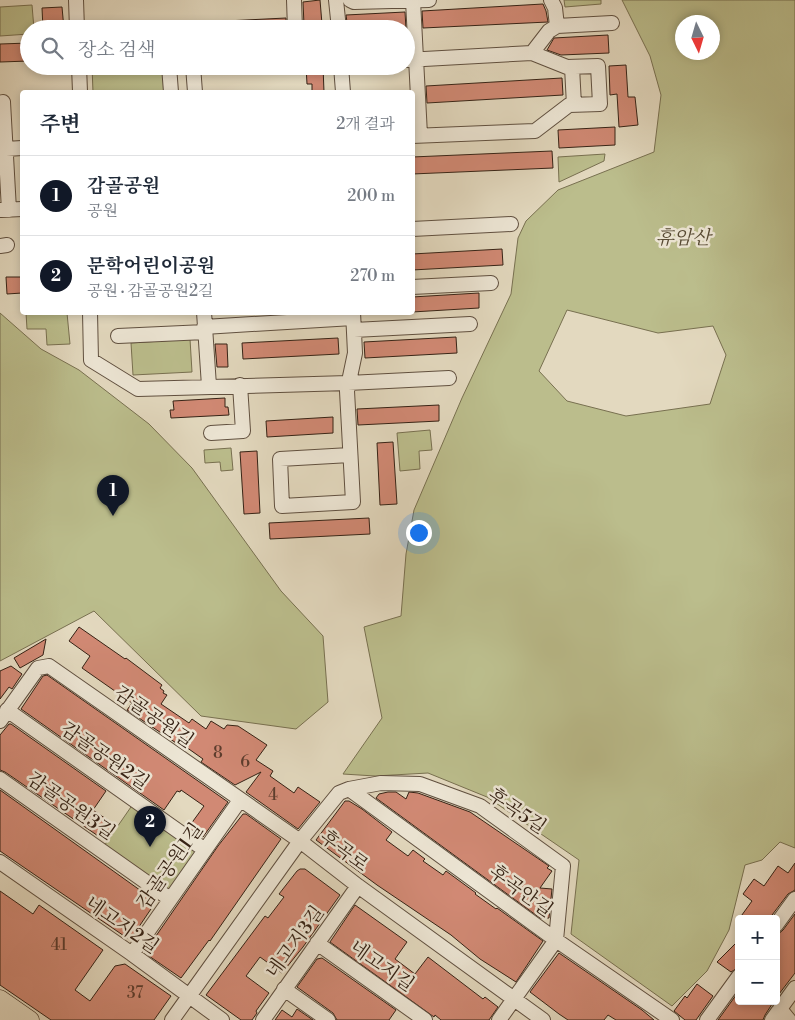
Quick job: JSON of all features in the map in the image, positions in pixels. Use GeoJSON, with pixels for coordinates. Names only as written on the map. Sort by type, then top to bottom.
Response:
{"type":"FeatureCollection","features":[{"type":"Feature","properties":{"kind":"main road"},"geometry":{"type":"LineString","coordinates":[[0,1000],[30,1020]]}},
{"type":"Feature","properties":{"kind":"main road"},"geometry":{"type":"LineString","coordinates":[[0,1015],[7,1020]]}},
{"type":"Feature","properties":{"kind":"street"},"geometry":{"type":"LineString","coordinates":[[76,0],[77,20]]}},
{"type":"Feature","properties":{"kind":"street"},"geometry":{"type":"LineString","coordinates":[[294,0],[295,20]]}},
{"type":"Feature","properties":{"kind":"street"},"geometry":{"type":"LineString","coordinates":[[336,0],[338,20]]}},
{"type":"Feature","properties":{"kind":"street"},"geometry":{"type":"LineString","coordinates":[[350,0],[354,2],[429,0]]}},
{"type":"Feature","properties":{"kind":"street"},"geometry":{"type":"LineString","coordinates":[[551,0],[555,8],[556,26]]}},
{"type":"Feature","properties":{"kind":"street"},"geometry":{"type":"LineString","coordinates":[[412,20],[413,1]]}},
{"type":"Feature","properties":{"kind":"street"},"geometry":{"type":"LineString","coordinates":[[532,53],[549,31],[556,26],[612,23]]}},
{"type":"Feature","properties":{"kind":"street"},"geometry":{"type":"LineString","coordinates":[[415,60],[532,53],[567,67],[598,66],[600,104],[569,106],[535,131],[416,135],[415,120]]}},
{"type":"Feature","properties":{"kind":"street"},"geometry":{"type":"LineString","coordinates":[[572,67],[574,105]]}},
{"type":"Feature","properties":{"kind":"street"},"geometry":{"type":"LineString","coordinates":[[79,75],[80,90]]}},
{"type":"Feature","properties":{"kind":"street"},"geometry":{"type":"LineString","coordinates":[[170,75],[171,90]]}},
{"type":"Feature","properties":{"kind":"street"},"geometry":{"type":"LineString","coordinates":[[194,75],[195,90]]}},
{"type":"Feature","properties":{"kind":"street"},"geometry":{"type":"LineString","coordinates":[[341,75],[342,90]]}},
{"type":"Feature","properties":{"kind":"street"},"geometry":{"type":"LineString","coordinates":[[412,75],[413,90]]}},
{"type":"Feature","properties":{"kind":"street"},"geometry":{"type":"LineString","coordinates":[[0,102],[3,102],[6,149],[4,191],[10,210]]}},
{"type":"Feature","properties":{"kind":"street"},"geometry":{"type":"LineString","coordinates":[[6,149],[20,149]]}},
{"type":"Feature","properties":{"kind":"street"},"geometry":{"type":"LineString","coordinates":[[415,229],[511,224]]}},
{"type":"Feature","properties":{"kind":"street"},"geometry":{"type":"LineString","coordinates":[[415,287],[491,282]]}},
{"type":"Feature","properties":{"kind":"street"},"geometry":{"type":"LineString","coordinates":[[90,315],[91,360],[138,389],[449,378]]}},
{"type":"Feature","properties":{"kind":"street"},"geometry":{"type":"LineString","coordinates":[[204,315],[209,386]]}},
{"type":"Feature","properties":{"kind":"street"},"geometry":{"type":"LineString","coordinates":[[350,455],[280,459],[282,506],[353,502],[347,391],[355,353],[354,320]]}},
{"type":"Feature","properties":{"kind":"street"},"geometry":{"type":"LineString","coordinates":[[118,336],[354,320],[470,324]]}},
{"type":"Feature","properties":{"kind":"street"},"geometry":{"type":"LineString","coordinates":[[211,433],[243,431],[240,386]]}},
{"type":"Feature","properties":{"kind":"street","name":"감골공원길"},"geometry":{"type":"LineString","coordinates":[[4,715],[38,668],[49,666],[300,841]]}},
{"type":"Feature","properties":{"kind":"street","name":"감골공원2길"},"geometry":{"type":"LineString","coordinates":[[4,715],[205,850]]}},
{"type":"Feature","properties":{"kind":"street","name":"감골공원3길"},"geometry":{"type":"LineString","coordinates":[[0,778],[170,899]]}},
{"type":"Feature","properties":{"kind":"street","name":"후곡5길"},"geometry":{"type":"LineString","coordinates":[[300,841],[339,793],[349,789],[381,783],[420,784],[480,806],[563,866],[556,940]]}},
{"type":"Feature","properties":{"kind":"street","name":"후곡안길"},"geometry":{"type":"LineString","coordinates":[[349,789],[556,940],[672,1020]]}},
{"type":"Feature","properties":{"kind":"street","name":"감골공원1길"},"geometry":{"type":"LineString","coordinates":[[132,954],[240,800]]}},
{"type":"Feature","properties":{"kind":"street","name":"후곡로"},"geometry":{"type":"LineString","coordinates":[[172,1020],[300,841],[358,886],[543,1020]]}},
{"type":"Feature","properties":{"kind":"street","name":"네고지2길"},"geometry":{"type":"LineString","coordinates":[[0,862],[132,954],[222,1020]]}},
{"type":"Feature","properties":{"kind":"street","name":"네고지3길"},"geometry":{"type":"LineString","coordinates":[[262,1020],[358,886]]}},
{"type":"Feature","properties":{"kind":"street"},"geometry":{"type":"LineString","coordinates":[[780,920],[795,899]]}},
{"type":"Feature","properties":{"kind":"street"},"geometry":{"type":"LineString","coordinates":[[499,1020],[556,940]]}},
{"type":"Feature","properties":{"kind":"street","name":"네고지길"},"geometry":{"type":"LineString","coordinates":[[317,943],[425,1020]]}},
{"type":"Feature","properties":{"kind":"street"},"geometry":{"type":"LineString","coordinates":[[707,1020],[735,982]]}},
{"type":"Feature","properties":{"kind":"street"},"geometry":{"type":"LineString","coordinates":[[284,988],[328,1020]]}},
{"type":"Feature","properties":{"kind":"street"},"geometry":{"type":"LineString","coordinates":[[781,1016],[795,988]]}},
{"type":"Feature","properties":{"kind":"green space"},"geometry":{"type":"Polygon","coordinates":[[[564,0],[601,0],[601,4],[565,7],[564,0]]]}},
{"type":"Feature","properties":{"kind":"green space","name":"휴암산"},"geometry":{"type":"Polygon","coordinates":[[[622,0],[795,0],[795,848],[780,842],[762,860],[745,865],[729,930],[707,971],[672,1006],[571,934],[579,860],[487,797],[428,773],[375,776],[343,774],[382,718],[364,627],[401,616],[406,554],[414,510],[462,398],[511,294],[518,238],[526,221],[558,190],[654,152],[661,95],[650,56],[622,0]],[[567,310],[539,371],[567,401],[626,416],[710,404],[726,355],[713,326],[658,333],[567,310]]]}},
{"type":"Feature","properties":{"kind":"green space"},"geometry":{"type":"Polygon","coordinates":[[[32,5],[33,20],[20,20],[20,35],[0,36],[0,7],[32,5]]]}},
{"type":"Feature","properties":{"kind":"green space"},"geometry":{"type":"Polygon","coordinates":[[[92,75],[164,75],[165,90],[93,90],[92,75]]]}},
{"type":"Feature","properties":{"kind":"green space"},"geometry":{"type":"Polygon","coordinates":[[[605,154],[604,161],[559,182],[558,157],[605,154]]]}},
{"type":"Feature","properties":{"kind":"green space"},"geometry":{"type":"Polygon","coordinates":[[[0,313],[41,349],[79,370],[149,424],[192,468],[281,591],[323,636],[328,702],[296,729],[201,716],[94,611],[0,661],[0,313]]]}},
{"type":"Feature","properties":{"kind":"green space"},"geometry":{"type":"Polygon","coordinates":[[[26,315],[67,315],[70,344],[47,345],[46,329],[27,329],[26,315]]]}},
{"type":"Feature","properties":{"kind":"green space"},"geometry":{"type":"Polygon","coordinates":[[[190,339],[192,372],[133,375],[131,343],[190,339]]]}},
{"type":"Feature","properties":{"kind":"green space"},"geometry":{"type":"Polygon","coordinates":[[[430,430],[432,450],[419,451],[420,469],[400,471],[397,433],[430,430]]]}},
{"type":"Feature","properties":{"kind":"green space"},"geometry":{"type":"Polygon","coordinates":[[[231,448],[233,470],[221,471],[220,462],[205,463],[204,450],[231,448]]]}},
{"type":"Feature","properties":{"kind":"green space"},"geometry":{"type":"Polygon","coordinates":[[[133,804],[195,848],[196,853],[171,889],[166,890],[104,846],[133,804]]]}},
{"type":"Feature","properties":{"kind":"building"},"geometry":{"type":"Polygon","coordinates":[[[320,0],[322,20],[304,20],[303,2],[320,0]]]}},
{"type":"Feature","properties":{"kind":"building"},"geometry":{"type":"Polygon","coordinates":[[[543,4],[548,22],[423,28],[422,11],[543,4]]]}},
{"type":"Feature","properties":{"kind":"building"},"geometry":{"type":"Polygon","coordinates":[[[62,7],[63,20],[43,20],[42,8],[62,7]]]}},
{"type":"Feature","properties":{"kind":"building"},"geometry":{"type":"Polygon","coordinates":[[[405,12],[405,20],[347,20],[346,15],[405,12]]]}},
{"type":"Feature","properties":{"kind":"building"},"geometry":{"type":"Polygon","coordinates":[[[286,18],[286,20],[246,20],[286,18]]]}},
{"type":"Feature","properties":{"kind":"building"},"geometry":{"type":"Polygon","coordinates":[[[608,35],[609,53],[561,55],[547,50],[554,38],[608,35]]]}},
{"type":"Feature","properties":{"kind":"building"},"geometry":{"type":"Polygon","coordinates":[[[20,43],[20,61],[0,62],[0,44],[20,43]]]}},
{"type":"Feature","properties":{"kind":"building"},"geometry":{"type":"Polygon","coordinates":[[[626,65],[628,97],[635,97],[638,125],[619,127],[617,94],[610,95],[609,66],[626,65]]]}},
{"type":"Feature","properties":{"kind":"building"},"geometry":{"type":"Polygon","coordinates":[[[306,75],[323,75],[324,90],[312,90],[312,84],[307,84],[306,75]]]}},
{"type":"Feature","properties":{"kind":"building"},"geometry":{"type":"Polygon","coordinates":[[[562,78],[563,95],[427,103],[426,86],[562,78]]]}},
{"type":"Feature","properties":{"kind":"building"},"geometry":{"type":"Polygon","coordinates":[[[615,127],[615,145],[559,148],[558,130],[615,127]]]}},
{"type":"Feature","properties":{"kind":"building"},"geometry":{"type":"Polygon","coordinates":[[[552,151],[553,168],[415,174],[415,157],[552,151]]]}},
{"type":"Feature","properties":{"kind":"building"},"geometry":{"type":"Polygon","coordinates":[[[502,249],[503,265],[415,270],[415,254],[502,249]]]}},
{"type":"Feature","properties":{"kind":"building"},"geometry":{"type":"Polygon","coordinates":[[[6,277],[20,277],[20,293],[7,294],[6,277]]]}},
{"type":"Feature","properties":{"kind":"building"},"geometry":{"type":"Polygon","coordinates":[[[479,293],[479,308],[415,312],[415,297],[479,293]]]}},
{"type":"Feature","properties":{"kind":"building"},"geometry":{"type":"Polygon","coordinates":[[[456,337],[457,353],[365,358],[364,342],[456,337]]]}},
{"type":"Feature","properties":{"kind":"building"},"geometry":{"type":"Polygon","coordinates":[[[338,338],[339,354],[243,359],[242,343],[338,338]]]}},
{"type":"Feature","properties":{"kind":"building"},"geometry":{"type":"Polygon","coordinates":[[[215,344],[227,344],[228,367],[217,367],[215,344]]]}},
{"type":"Feature","properties":{"kind":"building"},"geometry":{"type":"Polygon","coordinates":[[[225,398],[225,407],[228,407],[229,415],[171,418],[170,410],[174,410],[173,401],[225,398]]]}},
{"type":"Feature","properties":{"kind":"building"},"geometry":{"type":"Polygon","coordinates":[[[439,405],[439,421],[358,425],[357,409],[439,405]]]}},
{"type":"Feature","properties":{"kind":"building"},"geometry":{"type":"Polygon","coordinates":[[[333,417],[333,433],[267,437],[266,421],[333,417]]]}},
{"type":"Feature","properties":{"kind":"building"},"geometry":{"type":"Polygon","coordinates":[[[393,442],[397,504],[380,505],[377,443],[393,442]]]}},
{"type":"Feature","properties":{"kind":"building"},"geometry":{"type":"Polygon","coordinates":[[[257,451],[260,513],[244,514],[240,452],[257,451]]]}},
{"type":"Feature","properties":{"kind":"building"},"geometry":{"type":"Polygon","coordinates":[[[369,518],[370,534],[270,539],[269,523],[369,518]]]}},
{"type":"Feature","properties":{"kind":"building"},"geometry":{"type":"Polygon","coordinates":[[[79,627],[126,658],[162,685],[160,688],[167,695],[161,704],[189,723],[192,719],[206,729],[211,721],[224,729],[227,725],[238,726],[267,745],[256,760],[273,771],[270,776],[294,793],[298,787],[320,802],[298,829],[246,792],[261,772],[235,785],[201,762],[203,759],[186,747],[185,749],[127,710],[132,703],[82,668],[90,656],[69,641],[79,627]]]}},
{"type":"Feature","properties":{"kind":"building"},"geometry":{"type":"Polygon","coordinates":[[[46,639],[43,655],[20,668],[14,658],[46,639]]]}},
{"type":"Feature","properties":{"kind":"building"},"geometry":{"type":"Polygon","coordinates":[[[11,666],[22,674],[12,689],[9,687],[0,699],[0,671],[11,666]]]}},
{"type":"Feature","properties":{"kind":"building"},"geometry":{"type":"Polygon","coordinates":[[[47,675],[228,802],[203,837],[188,828],[204,806],[181,790],[180,792],[177,791],[164,810],[21,709],[43,676],[47,675]]]}},
{"type":"Feature","properties":{"kind":"building"},"geometry":{"type":"Polygon","coordinates":[[[9,724],[106,791],[93,810],[115,825],[104,840],[0,770],[0,735],[9,724]]]}},
{"type":"Feature","properties":{"kind":"building"},"geometry":{"type":"Polygon","coordinates":[[[0,790],[151,898],[150,900],[155,903],[130,940],[0,851],[0,790]]]}},
{"type":"Feature","properties":{"kind":"building"},"geometry":{"type":"Polygon","coordinates":[[[396,792],[406,799],[409,792],[418,793],[470,812],[549,866],[547,868],[552,871],[540,888],[552,889],[549,918],[540,918],[376,798],[379,794],[396,792]]]}},
{"type":"Feature","properties":{"kind":"building"},"geometry":{"type":"Polygon","coordinates":[[[345,801],[349,801],[362,809],[392,832],[386,840],[408,856],[413,850],[425,859],[423,861],[443,875],[446,871],[475,894],[543,941],[516,982],[480,959],[451,935],[377,885],[316,840],[345,801]]]}},
{"type":"Feature","properties":{"kind":"building"},"geometry":{"type":"Polygon","coordinates":[[[243,814],[246,814],[281,839],[210,941],[181,978],[149,956],[147,949],[218,846],[243,814]]]}},
{"type":"Feature","properties":{"kind":"building"},"geometry":{"type":"Polygon","coordinates":[[[795,863],[795,890],[788,894],[772,915],[742,915],[752,901],[743,894],[754,879],[764,886],[778,866],[788,873],[795,863]]]}},
{"type":"Feature","properties":{"kind":"building"},"geometry":{"type":"Polygon","coordinates":[[[300,869],[305,869],[340,895],[282,973],[260,957],[246,976],[269,993],[252,1020],[241,1020],[206,995],[265,916],[268,918],[284,897],[279,894],[300,869]]]}},
{"type":"Feature","properties":{"kind":"building"},"geometry":{"type":"Polygon","coordinates":[[[0,891],[33,914],[39,905],[103,950],[75,990],[90,1001],[115,966],[125,964],[171,996],[154,1020],[51,1020],[0,985],[0,891]]]}},
{"type":"Feature","properties":{"kind":"building"},"geometry":{"type":"Polygon","coordinates":[[[355,905],[407,942],[395,959],[415,974],[428,957],[483,999],[485,997],[498,1007],[489,1020],[441,1020],[435,1015],[434,1017],[330,942],[355,905]]]}},
{"type":"Feature","properties":{"kind":"building"},"geometry":{"type":"Polygon","coordinates":[[[795,914],[795,973],[780,993],[780,933],[795,914]]]}},
{"type":"Feature","properties":{"kind":"building"},"geometry":{"type":"Polygon","coordinates":[[[735,944],[735,970],[731,972],[717,962],[735,944]]]}},
{"type":"Feature","properties":{"kind":"building"},"geometry":{"type":"Polygon","coordinates":[[[559,953],[654,1020],[616,1020],[608,1015],[604,1020],[568,1020],[559,1014],[530,992],[559,953]]]}},
{"type":"Feature","properties":{"kind":"building"},"geometry":{"type":"Polygon","coordinates":[[[322,958],[396,1010],[389,1020],[337,1020],[333,1013],[297,987],[317,959],[322,958]]]}},
{"type":"Feature","properties":{"kind":"building"},"geometry":{"type":"Polygon","coordinates":[[[697,984],[713,996],[696,1020],[685,1020],[674,1011],[697,984]]]}},
{"type":"Feature","properties":{"kind":"building"},"geometry":{"type":"Polygon","coordinates":[[[735,997],[735,1005],[771,1005],[763,1020],[718,1020],[735,997]]]}},
{"type":"Feature","properties":{"kind":"building"},"geometry":{"type":"Polygon","coordinates":[[[297,1009],[313,1020],[275,1020],[282,1010],[292,1017],[297,1009]]]}},
{"type":"Feature","properties":{"kind":"place","name":"감골공원"},"geometry":{"type":"Point","coordinates":[113,516]}},
{"type":"Feature","properties":{"kind":"place","name":"문학어린이공원"},"geometry":{"type":"Point","coordinates":[150,847]}}]}
